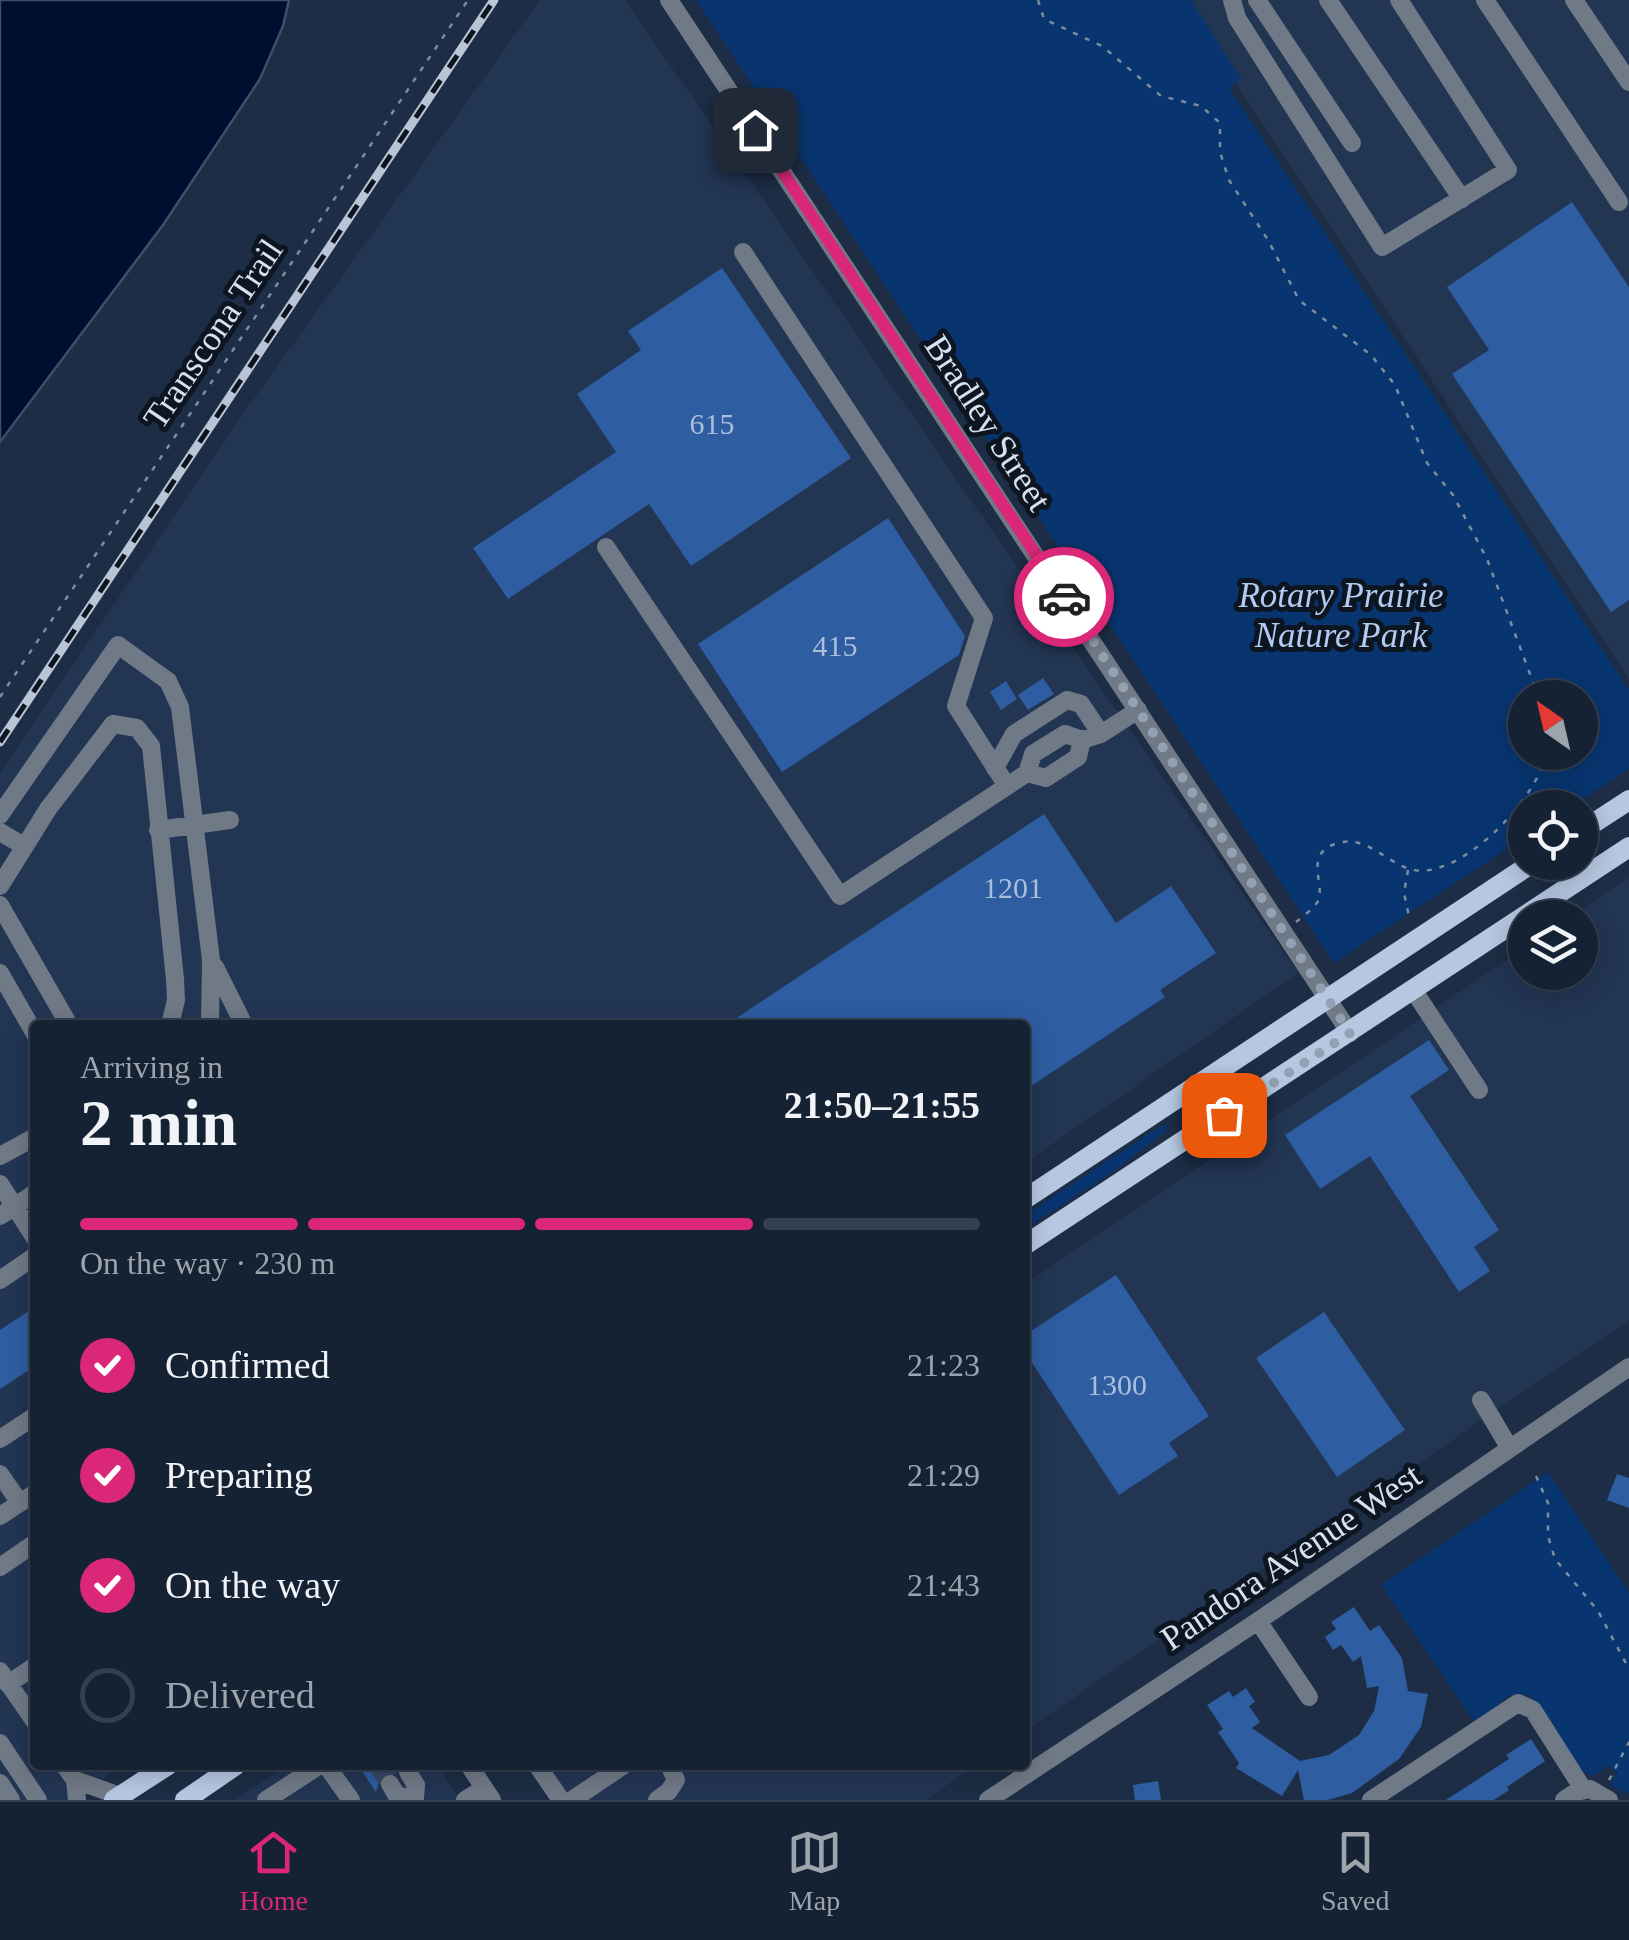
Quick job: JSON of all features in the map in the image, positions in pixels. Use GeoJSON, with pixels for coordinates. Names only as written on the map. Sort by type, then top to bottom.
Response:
{"type":"FeatureCollection","features":[{"type":"Feature","properties":{"kind":"main road"},"geometry":{"type":"LineString","coordinates":[[1598,820],[1629,800]]}},
{"type":"Feature","properties":{"kind":"main road"},"geometry":{"type":"LineString","coordinates":[[1030,1242],[1629,847]]}},
{"type":"Feature","properties":{"kind":"main road"},"geometry":{"type":"LineString","coordinates":[[1030,1197],[1508,879]]}},
{"type":"Feature","properties":{"kind":"main road"},"geometry":{"type":"LineString","coordinates":[[117,1798],[160,1770]]}},
{"type":"Feature","properties":{"kind":"main road"},"geometry":{"type":"LineString","coordinates":[[191,1798],[229,1770]]}},
{"type":"Feature","properties":{"kind":"street","name":"Bradley Street"},"geometry":{"type":"LineString","coordinates":[[669,0],[1350,1033]]}},
{"type":"Feature","properties":{"kind":"street"},"geometry":{"type":"LineString","coordinates":[[1232,0],[1237,18],[1382,247],[1508,170],[1399,0]]}},
{"type":"Feature","properties":{"kind":"street"},"geometry":{"type":"LineString","coordinates":[[1257,0],[1352,143]]}},
{"type":"Feature","properties":{"kind":"street"},"geometry":{"type":"LineString","coordinates":[[1328,0],[1462,199]]}},
{"type":"Feature","properties":{"kind":"street"},"geometry":{"type":"LineString","coordinates":[[1485,0],[1626,205]]}},
{"type":"Feature","properties":{"kind":"street"},"geometry":{"type":"LineString","coordinates":[[1574,0],[1629,82]]}},
{"type":"Feature","properties":{"kind":"street"},"geometry":{"type":"LineString","coordinates":[[743,252],[984,618],[956,706],[1007,786]]}},
{"type":"Feature","properties":{"kind":"street"},"geometry":{"type":"LineString","coordinates":[[606,548],[840,896],[1027,774],[1046,778],[1078,757],[1082,740]]}},
{"type":"Feature","properties":{"kind":"street"},"geometry":{"type":"LineString","coordinates":[[0,814],[118,645],[168,681],[180,707],[195,827],[211,960],[210,1020]]}},
{"type":"Feature","properties":{"kind":"street"},"geometry":{"type":"LineString","coordinates":[[996,768],[1014,734],[1068,700],[1082,704],[1101,734]]}},
{"type":"Feature","properties":{"kind":"street"},"geometry":{"type":"LineString","coordinates":[[1027,774],[1032,754],[1065,734],[1082,740],[1101,734],[1138,710]]}},
{"type":"Feature","properties":{"kind":"street"},"geometry":{"type":"LineString","coordinates":[[0,886],[48,810],[113,724],[137,728],[151,746],[176,979],[171,1020]]}},
{"type":"Feature","properties":{"kind":"street"},"geometry":{"type":"LineString","coordinates":[[158,830],[230,820]]}},
{"type":"Feature","properties":{"kind":"street"},"geometry":{"type":"LineString","coordinates":[[0,832],[24,846]]}},
{"type":"Feature","properties":{"kind":"street"},"geometry":{"type":"LineString","coordinates":[[0,906],[66,1020]]}},
{"type":"Feature","properties":{"kind":"street"},"geometry":{"type":"LineString","coordinates":[[211,960],[241,1020]]}},
{"type":"Feature","properties":{"kind":"street"},"geometry":{"type":"LineString","coordinates":[[0,972],[30,1025]]}},
{"type":"Feature","properties":{"kind":"street"},"geometry":{"type":"LineString","coordinates":[[1414,991],[1480,1090]]}},
{"type":"Feature","properties":{"kind":"street"},"geometry":{"type":"LineString","coordinates":[[0,1156],[30,1140]]}},
{"type":"Feature","properties":{"kind":"street"},"geometry":{"type":"LineString","coordinates":[[0,1184],[7,1211],[30,1233]]}},
{"type":"Feature","properties":{"kind":"street"},"geometry":{"type":"LineString","coordinates":[[7,1211],[30,1196]]}},
{"type":"Feature","properties":{"kind":"street"},"geometry":{"type":"LineString","coordinates":[[0,1280],[30,1259]]}},
{"type":"Feature","properties":{"kind":"street","name":"Pandora Avenue West"},"geometry":{"type":"LineString","coordinates":[[988,1800],[1629,1367]]}},
{"type":"Feature","properties":{"kind":"street"},"geometry":{"type":"LineString","coordinates":[[1480,1400],[1509,1447]]}},
{"type":"Feature","properties":{"kind":"street"},"geometry":{"type":"LineString","coordinates":[[0,1439],[30,1419]]}},
{"type":"Feature","properties":{"kind":"street"},"geometry":{"type":"LineString","coordinates":[[0,1474],[28,1498],[0,1516]]}},
{"type":"Feature","properties":{"kind":"street"},"geometry":{"type":"LineString","coordinates":[[0,1567],[30,1546]]}},
{"type":"Feature","properties":{"kind":"street"},"geometry":{"type":"LineString","coordinates":[[1258,1620],[1309,1697]]}},
{"type":"Feature","properties":{"kind":"street"},"geometry":{"type":"LineString","coordinates":[[30,1668],[4,1678],[30,1715]]}},
{"type":"Feature","properties":{"kind":"street"},"geometry":{"type":"LineString","coordinates":[[1371,1800],[1518,1703],[1533,1710],[1597,1794],[1564,1800]]}},
{"type":"Feature","properties":{"kind":"street"},"geometry":{"type":"LineString","coordinates":[[0,1743],[38,1800]]}},
{"type":"Feature","properties":{"kind":"street"},"geometry":{"type":"LineString","coordinates":[[266,1800],[322,1770]]}},
{"type":"Feature","properties":{"kind":"street"},"geometry":{"type":"LineString","coordinates":[[331,1770],[350,1800]]}},
{"type":"Feature","properties":{"kind":"street"},"geometry":{"type":"LineString","coordinates":[[465,1800],[488,1794],[475,1770]]}},
{"type":"Feature","properties":{"kind":"street"},"geometry":{"type":"LineString","coordinates":[[540,1770],[560,1800]]}},
{"type":"Feature","properties":{"kind":"street"},"geometry":{"type":"LineString","coordinates":[[572,1800],[617,1770]]}},
{"type":"Feature","properties":{"kind":"street"},"geometry":{"type":"LineString","coordinates":[[656,1800],[670,1791],[676,1780],[671,1770]]}},
{"type":"Feature","properties":{"kind":"street"},"geometry":{"type":"LineString","coordinates":[[70,1773],[117,1798]]}},
{"type":"Feature","properties":{"kind":"street"},"geometry":{"type":"LineString","coordinates":[[70,1773],[77,1800]]}},
{"type":"Feature","properties":{"kind":"street"},"geometry":{"type":"LineString","coordinates":[[399,1778],[415,1799]]}},
{"type":"Feature","properties":{"kind":"street"},"geometry":{"type":"LineString","coordinates":[[0,1782],[11,1800]]}},
{"type":"Feature","properties":{"kind":"path","name":"Transcona Trail"},"geometry":{"type":"LineString","coordinates":[[0,697],[468,0]]}},
{"type":"Feature","properties":{"kind":"path"},"geometry":{"type":"LineString","coordinates":[[1038,0],[1044,19],[1102,46],[1161,96],[1201,106],[1220,123],[1220,152],[1229,180],[1268,240],[1298,300],[1370,355],[1395,385],[1427,463],[1454,495],[1487,559],[1531,680]]}},
{"type":"Feature","properties":{"kind":"path"},"geometry":{"type":"LineString","coordinates":[[1294,923],[1318,901],[1315,868],[1326,848],[1339,842],[1353,842],[1408,868],[1427,871],[1449,864],[1513,814],[1532,792],[1540,770]]}},
{"type":"Feature","properties":{"kind":"path"},"geometry":{"type":"LineString","coordinates":[[1408,868],[1404,893],[1411,922]]}},
{"type":"Feature","properties":{"kind":"path"},"geometry":{"type":"LineString","coordinates":[[1536,1476],[1546,1496],[1548,1536],[1555,1559],[1598,1611],[1629,1669]]}},
{"type":"Feature","properties":{"kind":"path"},"geometry":{"type":"LineString","coordinates":[[1597,1794],[1629,1742]]}},
{"type":"Feature","properties":{"kind":"shaded area"},"geometry":{"type":"Polygon","coordinates":[[[0,0],[289,0],[283,26],[260,79],[163,225],[0,442],[0,0]]]}},
{"type":"Feature","properties":{"kind":"shaded area"},"geometry":{"type":"Polygon","coordinates":[[[540,0],[625,0],[1298,973],[1030,1160],[1030,1020],[30,1020],[30,1770],[117,1770],[73,1800],[0,1800],[0,774],[230,432],[540,0]]]}},
{"type":"Feature","properties":{"kind":"shaded area"},"geometry":{"type":"Polygon","coordinates":[[[1181,0],[1629,0],[1629,679],[1181,0]]]}},
{"type":"Feature","properties":{"kind":"shaded area"},"geometry":{"type":"Polygon","coordinates":[[[1629,878],[1629,1320],[1030,1728],[1030,1281],[1508,959],[1508,990],[1598,990],[1596,900],[1629,878]]]}},
{"type":"Feature","properties":{"kind":"shaded area"},"geometry":{"type":"Polygon","coordinates":[[[280,1770],[440,1770],[460,1800],[235,1800],[280,1770]]]}},
{"type":"Feature","properties":{"kind":"shaded area"},"geometry":{"type":"Polygon","coordinates":[[[529,1770],[969,1770],[925,1800],[550,1800],[529,1770]]]}},
{"type":"Feature","properties":{"kind":"green space","name":"Rotary Prairie Nature Park"},"geometry":{"type":"Polygon","coordinates":[[[696,0],[1191,0],[1241,79],[1229,88],[1629,690],[1629,769],[1597,790],[1508,790],[1508,848],[1334,963],[696,0]]]}},
{"type":"Feature","properties":{"kind":"green space"},"geometry":{"type":"Polygon","coordinates":[[[1162,1125],[1167,1126],[1166,1131],[1118,1168],[1030,1226],[1030,1212],[1162,1125]]]}},
{"type":"Feature","properties":{"kind":"green space"},"geometry":{"type":"Polygon","coordinates":[[[1548,1472],[1629,1593],[1629,1792],[1625,1794],[1610,1785],[1617,1772],[1609,1766],[1593,1776],[1581,1770],[1530,1695],[1510,1695],[1476,1724],[1381,1585],[1548,1472]]]}},
{"type":"Feature","properties":{"kind":"building"},"geometry":{"type":"Polygon","coordinates":[[[1572,202],[1629,287],[1629,600],[1611,612],[1452,374],[1489,350],[1447,287],[1572,202]]]}},
{"type":"Feature","properties":{"kind":"building"},"geometry":{"type":"Polygon","coordinates":[[[722,268],[851,458],[691,566],[649,504],[508,599],[473,548],[616,452],[577,394],[641,350],[628,331],[722,268]]]}},
{"type":"Feature","properties":{"kind":"building"},"geometry":{"type":"Polygon","coordinates":[[[888,518],[965,636],[959,655],[782,772],[698,644],[888,518]]]}},
{"type":"Feature","properties":{"kind":"building"},"geometry":{"type":"Polygon","coordinates":[[[1043,678],[1054,694],[1028,710],[1018,695],[1043,678]]]}},
{"type":"Feature","properties":{"kind":"building"},"geometry":{"type":"Polygon","coordinates":[[[1006,681],[1017,699],[1001,710],[990,692],[1006,681]]]}},
{"type":"Feature","properties":{"kind":"building"},"geometry":{"type":"Polygon","coordinates":[[[1044,814],[1116,923],[1171,886],[1216,953],[1160,990],[1165,997],[1030,1087],[1030,1020],[734,1020],[1044,814]]]}},
{"type":"Feature","properties":{"kind":"building"},"geometry":{"type":"Polygon","coordinates":[[[1429,1040],[1449,1070],[1410,1096],[1499,1230],[1474,1247],[1490,1271],[1459,1292],[1370,1156],[1320,1189],[1285,1135],[1429,1040]]]}},
{"type":"Feature","properties":{"kind":"building"},"geometry":{"type":"Polygon","coordinates":[[[1116,1275],[1209,1416],[1169,1443],[1178,1456],[1119,1495],[1030,1360],[1030,1332],[1116,1275]]]}},
{"type":"Feature","properties":{"kind":"building"},"geometry":{"type":"Polygon","coordinates":[[[30,1310],[30,1369],[0,1389],[0,1330],[30,1310]]]}},
{"type":"Feature","properties":{"kind":"building"},"geometry":{"type":"Polygon","coordinates":[[[1324,1312],[1405,1430],[1337,1477],[1256,1358],[1324,1312]]]}},
{"type":"Feature","properties":{"kind":"building"},"geometry":{"type":"Polygon","coordinates":[[[1617,1474],[1629,1478],[1629,1508],[1607,1500],[1617,1474]]]}},
{"type":"Feature","properties":{"kind":"building"},"geometry":{"type":"Polygon","coordinates":[[[1354,1607],[1370,1631],[1379,1625],[1402,1658],[1408,1691],[1428,1694],[1421,1727],[1399,1759],[1352,1793],[1328,1800],[1304,1800],[1298,1770],[1282,1796],[1236,1768],[1239,1763],[1218,1732],[1223,1729],[1207,1705],[1229,1691],[1233,1697],[1246,1688],[1255,1702],[1249,1706],[1260,1722],[1252,1728],[1300,1761],[1329,1755],[1359,1735],[1374,1711],[1379,1686],[1367,1688],[1361,1656],[1353,1662],[1341,1645],[1333,1650],[1325,1637],[1336,1629],[1331,1622],[1354,1607]]]}},
{"type":"Feature","properties":{"kind":"building"},"geometry":{"type":"Polygon","coordinates":[[[1531,1739],[1545,1761],[1507,1787],[1509,1790],[1494,1800],[1446,1800],[1509,1759],[1506,1755],[1531,1739]]]}},
{"type":"Feature","properties":{"kind":"building"},"geometry":{"type":"Polygon","coordinates":[[[361,1770],[397,1770],[380,1777],[376,1792],[361,1770]]]}},
{"type":"Feature","properties":{"kind":"building"},"geometry":{"type":"Polygon","coordinates":[[[1158,1781],[1161,1800],[1135,1800],[1133,1785],[1158,1781]]]}},
{"type":"Feature","properties":{"kind":"tunnel"},"geometry":{"type":"LineString","coordinates":[[380,1770],[390,1784]]}},
{"type":"Feature","properties":{"kind":"railway"},"geometry":{"type":"LineString","coordinates":[[0,742],[494,0]]}},
{"type":"Feature","properties":{"kind":"way so far"},"geometry":{"type":"LineString","coordinates":[[1064,597],[1350,1033],[1224,1115]]}},
{"type":"Feature","properties":{"kind":"route"},"geometry":{"type":"LineString","coordinates":[[755,130],[1064,597]]}}]}
